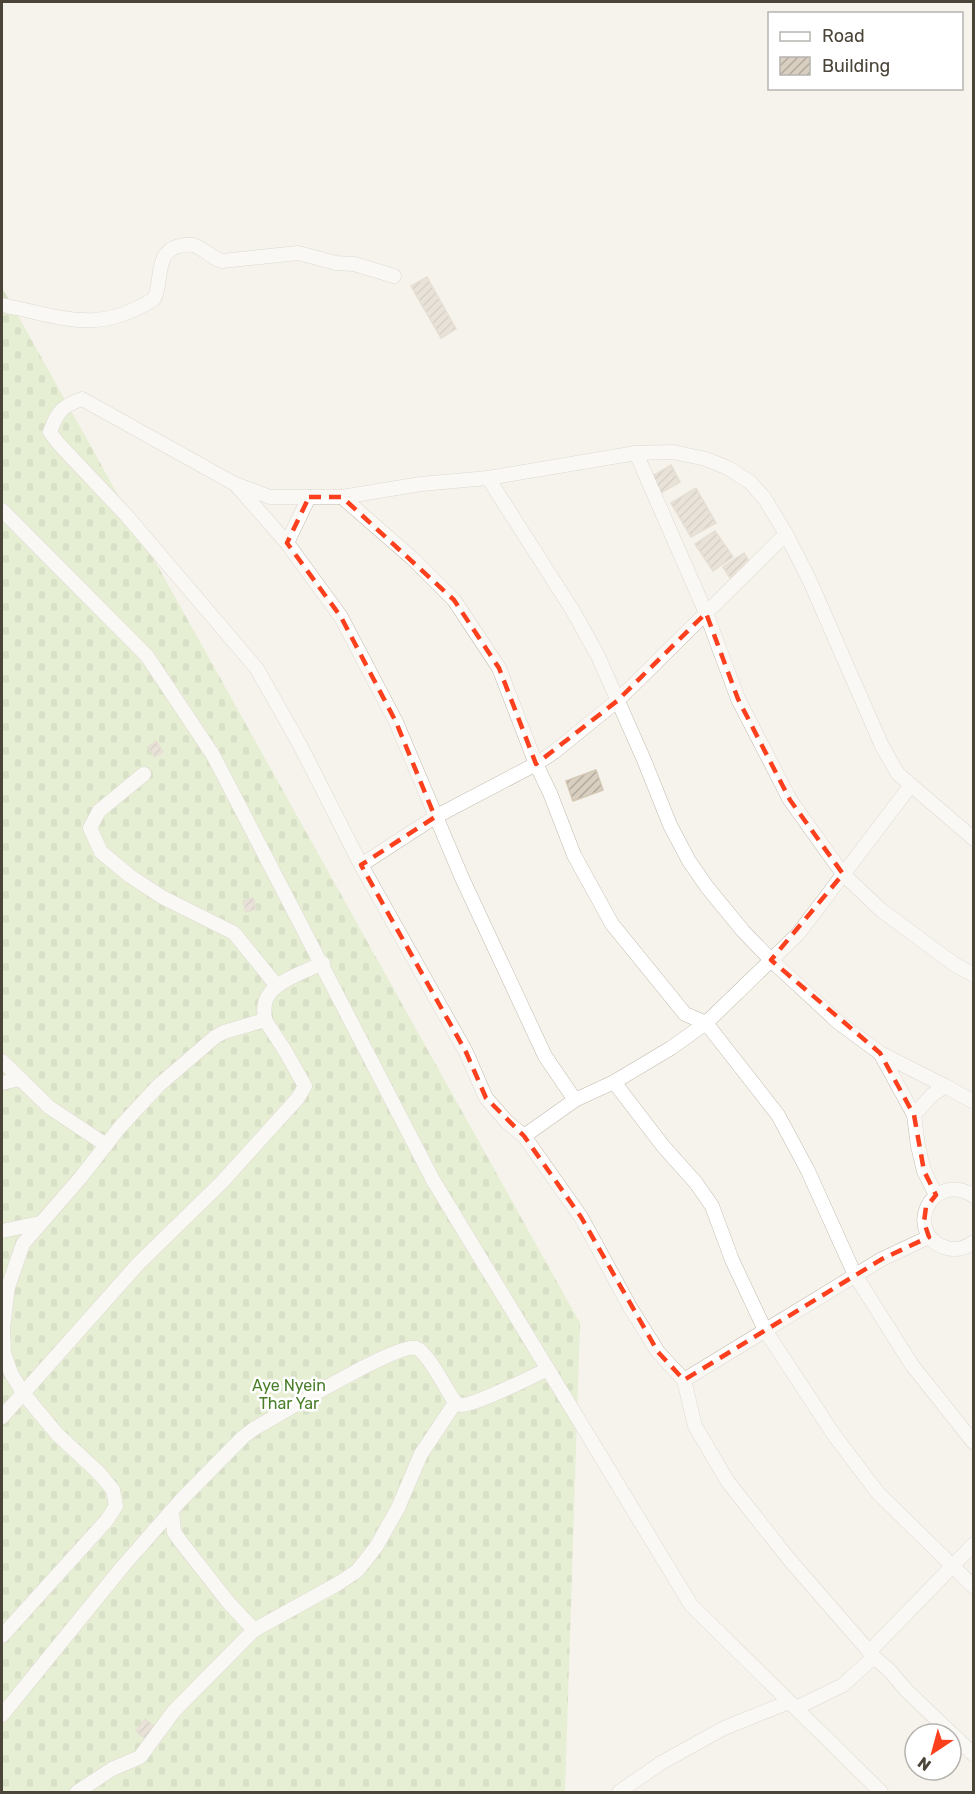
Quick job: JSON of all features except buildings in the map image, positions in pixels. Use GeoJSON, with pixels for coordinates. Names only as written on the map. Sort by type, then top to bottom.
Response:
{"type":"FeatureCollection","features":[{"type":"Feature","properties":{"kind":"street"},"geometry":{"type":"LineString","coordinates":[[2,305],[78,321],[100,321],[122,315],[154,298],[158,289],[159,270],[164,259],[174,247],[187,244],[196,246],[213,258],[222,261],[298,253],[336,263],[354,264],[394,276]]}},
{"type":"Feature","properties":{"kind":"street"},"geometry":{"type":"LineString","coordinates":[[974,838],[898,774],[882,746],[809,579],[786,534],[765,500],[750,482],[728,468],[706,459],[673,452],[636,453],[488,478],[421,484],[342,497],[270,497],[235,484],[82,399],[65,405],[54,419],[50,432],[126,515],[257,669],[300,745],[361,865],[466,1052],[486,1098],[507,1122],[524,1136],[581,1217],[630,1307],[658,1352],[684,1380],[695,1426],[728,1482],[788,1558],[871,1655],[974,1755]]}},
{"type":"Feature","properties":{"kind":"street"},"geometry":{"type":"LineString","coordinates":[[636,453],[706,613],[738,699],[790,800],[843,874],[881,910],[954,964],[974,975]]}},
{"type":"Feature","properties":{"kind":"street"},"geometry":{"type":"LineString","coordinates":[[488,478],[573,611],[598,656],[670,825],[689,861],[707,888],[771,960],[838,1022],[880,1053],[974,1102]]}},
{"type":"Feature","properties":{"kind":"street"},"geometry":{"type":"LineString","coordinates":[[235,484],[287,543],[341,618],[396,722],[435,817],[544,1056],[575,1100]]}},
{"type":"Feature","properties":{"kind":"street"},"geometry":{"type":"LineString","coordinates":[[287,543],[309,497]]}},
{"type":"Feature","properties":{"kind":"street"},"geometry":{"type":"LineString","coordinates":[[342,497],[454,600],[499,668],[574,855],[612,924],[685,1014],[706,1023],[778,1115],[804,1162],[855,1275],[912,1365],[974,1443]]}},
{"type":"Feature","properties":{"kind":"street"},"geometry":{"type":"LineString","coordinates":[[2,510],[147,656],[213,755],[433,1180],[691,1605],[881,1792]]}},
{"type":"Feature","properties":{"kind":"street"},"geometry":{"type":"LineString","coordinates":[[361,865],[435,817],[536,764],[554,752],[617,701],[786,534]]}},
{"type":"Feature","properties":{"kind":"street"},"geometry":{"type":"LineString","coordinates":[[144,774],[99,811],[90,828],[101,852],[130,876],[162,897],[234,933],[277,986]]}},
{"type":"Feature","properties":{"kind":"street"},"geometry":{"type":"LineString","coordinates":[[524,1136],[575,1100],[614,1082],[671,1048],[706,1023],[798,934],[911,785]]}},
{"type":"Feature","properties":{"kind":"street"},"geometry":{"type":"LineString","coordinates":[[2,1416],[138,1264],[222,1182],[298,1098],[305,1086],[265,1020],[264,1007],[268,996],[277,986],[322,963]]}},
{"type":"Feature","properties":{"kind":"street"},"geometry":{"type":"LineString","coordinates":[[2,1636],[107,1520],[116,1506],[113,1490],[99,1473],[57,1434],[23,1393],[11,1373],[4,1353],[3,1328],[8,1287],[23,1244],[81,1177],[120,1127],[159,1085],[215,1037],[224,1032],[265,1020]]}},
{"type":"Feature","properties":{"kind":"street"},"geometry":{"type":"LineString","coordinates":[[880,1053],[914,1114],[922,1163],[936,1195]]}},
{"type":"Feature","properties":{"kind":"street"},"geometry":{"type":"LineString","coordinates":[[2,1061],[49,1107],[106,1145]]}},
{"type":"Feature","properties":{"kind":"street"},"geometry":{"type":"LineString","coordinates":[[2,1083],[20,1078]]}},
{"type":"Feature","properties":{"kind":"street"},"geometry":{"type":"LineString","coordinates":[[614,1082],[712,1206],[732,1260],[765,1330],[834,1435],[878,1493],[974,1587]]}},
{"type":"Feature","properties":{"kind":"street"},"geometry":{"type":"LineString","coordinates":[[914,1114],[932,1095],[945,1086]]}},
{"type":"Feature","properties":{"kind":"street"},"geometry":{"type":"LineString","coordinates":[[971,1250],[953,1250],[940,1246],[929,1237],[924,1222],[926,1207],[936,1195],[949,1189],[964,1190],[974,1196]]}},
{"type":"Feature","properties":{"kind":"street"},"geometry":{"type":"LineString","coordinates":[[2,1231],[40,1223]]}},
{"type":"Feature","properties":{"kind":"street"},"geometry":{"type":"LineString","coordinates":[[684,1380],[882,1259],[929,1237]]}},
{"type":"Feature","properties":{"kind":"street"},"geometry":{"type":"LineString","coordinates":[[2,1715],[123,1566],[243,1437],[347,1375],[404,1349],[415,1348],[424,1354],[455,1402],[461,1405],[470,1404],[548,1369]]}},
{"type":"Feature","properties":{"kind":"street"},"geometry":{"type":"LineString","coordinates":[[77,1792],[112,1769],[140,1757],[174,1711],[254,1630],[357,1571],[376,1547],[398,1508],[421,1455],[455,1402]]}},
{"type":"Feature","properties":{"kind":"street"},"geometry":{"type":"LineString","coordinates":[[172,1511],[174,1532],[228,1602],[254,1630]]}},
{"type":"Feature","properties":{"kind":"street"},"geometry":{"type":"LineString","coordinates":[[619,1792],[661,1763],[724,1728],[793,1705],[843,1685],[952,1565],[974,1544]]}},
{"type":"Feature","properties":{"kind":"highlighted area"},"geometry":{"type":"Polygon","coordinates":[[[309,497],[342,497],[454,600],[499,668],[536,764],[617,701],[706,613],[738,699],[790,800],[843,874],[771,960],[880,1053],[914,1115],[924,1171],[936,1195],[926,1207],[924,1222],[929,1237],[882,1259],[684,1380],[658,1352],[581,1217],[524,1136],[486,1098],[466,1052],[361,865],[435,817],[396,722],[341,617],[287,543],[309,497]]]}},
{"type":"Feature","properties":{"kind":"green space","name":"Aye Nyein Thar Yar"},"geometry":{"type":"Polygon","coordinates":[[[2,287],[580,1323],[565,1792],[2,1792],[2,287]]]}}]}
